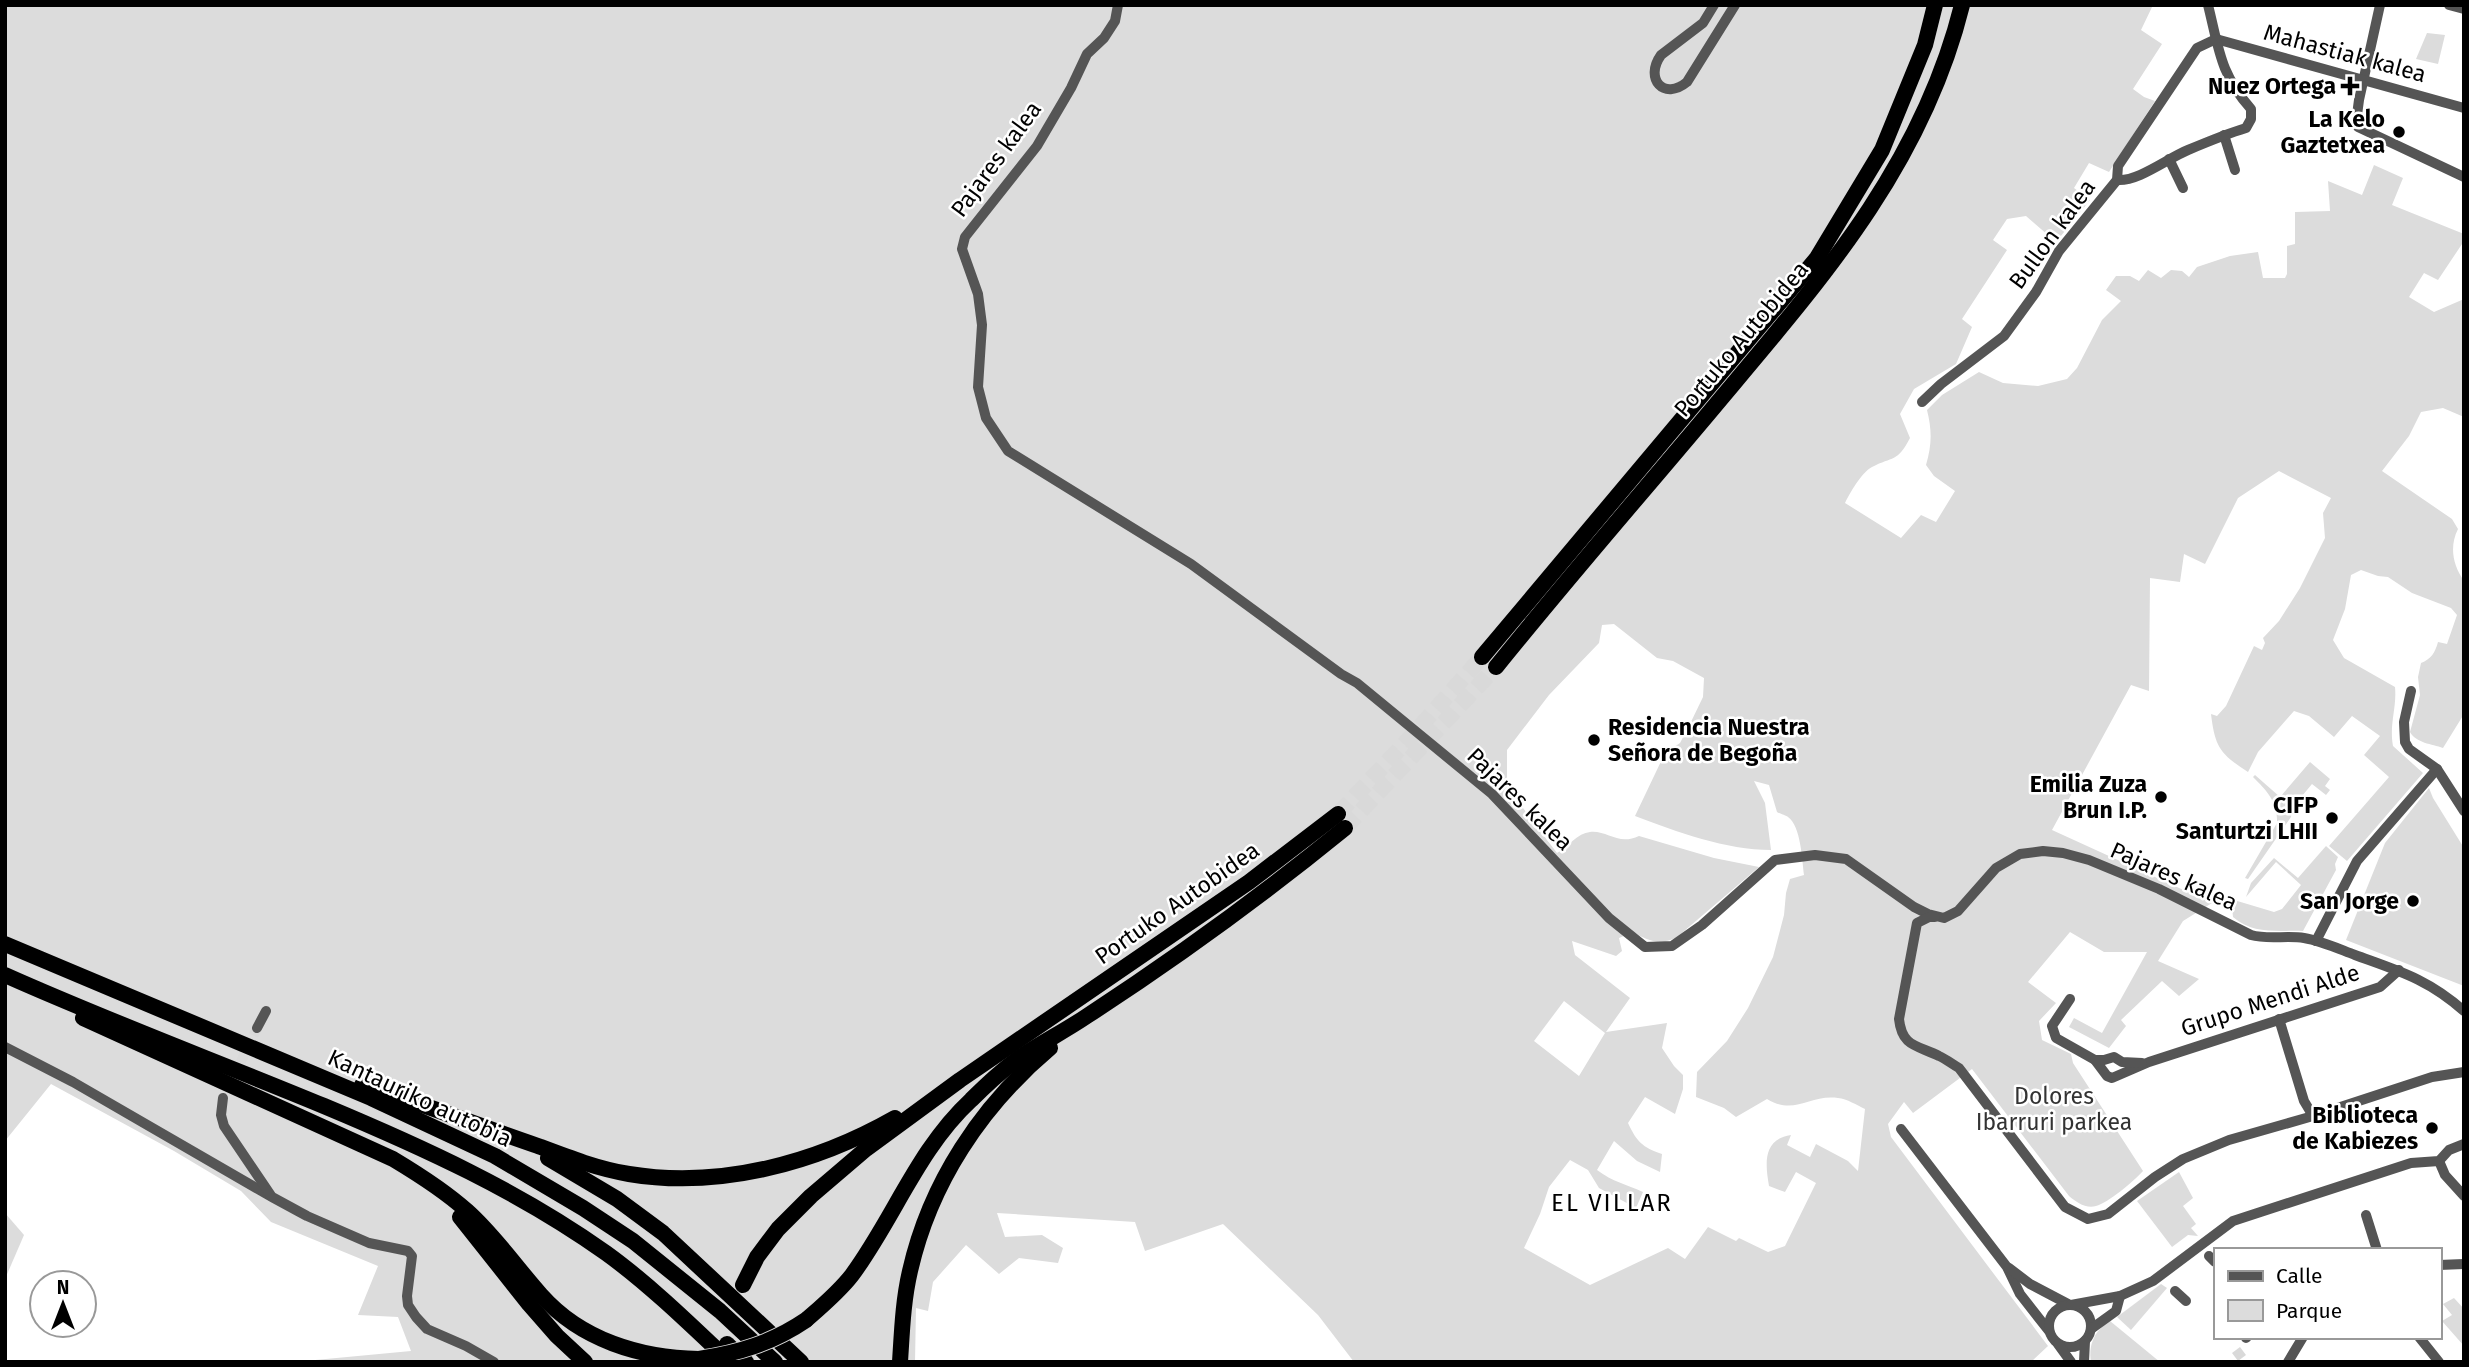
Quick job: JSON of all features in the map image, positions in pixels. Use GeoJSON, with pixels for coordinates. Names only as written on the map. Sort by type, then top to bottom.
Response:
{"type":"FeatureCollection","features":[{"type":"Feature","properties":{"kind":"highway","name":"Portuko Autobidea"},"geometry":{"type":"LineString","coordinates":[[1482,657],[1816,258],[1882,149],[1925,45],[1935,5]]}},
{"type":"Feature","properties":{"kind":"highway","name":"Portuko Autobidea"},"geometry":{"type":"LineString","coordinates":[[1496,667],[1813,289],[1864,221],[1909,145],[1925,110],[1943,67],[1962,5]]}},
{"type":"Feature","properties":{"kind":"highway","name":"Portuko Autobidea"},"geometry":{"type":"LineString","coordinates":[[960,1080],[1341,821],[1307,859],[1086,1017]]}},
{"type":"Feature","properties":{"kind":"highway","name":"Kantauriko autobia"},"geometry":{"type":"LineString","coordinates":[[5,944],[296,1066],[495,1156],[633,1241],[683,1280],[775,1362]]}},
{"type":"Feature","properties":{"kind":"highway","name":"Kantauriko autobia"},"geometry":{"type":"LineString","coordinates":[[5,975],[287,1090],[439,1156],[522,1199],[608,1254],[730,1362]]}},
{"type":"Feature","properties":{"kind":"highway"},"geometry":{"type":"LineString","coordinates":[[62,1000],[83,1019],[393,1160],[466,1210],[496,1240],[542,1297],[573,1322],[614,1345],[642,1354],[673,1359],[699,1359],[734,1354],[763,1344],[806,1320],[851,1276],[928,1151],[968,1102],[1020,1057],[1086,1017]]}},
{"type":"Feature","properties":{"kind":"highway"},"geometry":{"type":"LineString","coordinates":[[902,1362],[901,1342],[910,1271],[931,1207],[949,1169],[973,1130],[1003,1092],[1086,1017]]}},
{"type":"Feature","properties":{"kind":"highway"},"geometry":{"type":"LineString","coordinates":[[296,1066],[399,1096],[594,1165],[628,1174],[699,1178],[776,1167],[817,1155],[851,1141],[960,1080]]}},
{"type":"Feature","properties":{"kind":"highway"},"geometry":{"type":"LineString","coordinates":[[743,1284],[768,1242],[811,1195],[866,1149],[960,1080]]}},
{"type":"Feature","properties":{"kind":"highway"},"geometry":{"type":"LineString","coordinates":[[510,1136],[617,1199],[663,1233],[801,1362]]}},
{"type":"Feature","properties":{"kind":"highway"},"geometry":{"type":"LineString","coordinates":[[430,1184],[467,1225],[529,1304],[585,1362]]}},
{"type":"Feature","properties":{"kind":"highway"},"geometry":{"type":"LineString","coordinates":[[608,1254],[668,1295],[712,1330],[746,1362]]}},
{"type":"Feature","properties":{"kind":"street","name":"Pajares kalea"},"geometry":{"type":"LineString","coordinates":[[1118,5],[1115,21],[1104,38],[1087,54],[1072,88],[1037,146],[965,237],[962,249],[978,294],[982,325],[978,387],[986,418],[1008,452],[1191,564],[1357,684],[1492,794],[1609,918],[1645,947],[1672,946],[1702,925],[1775,860],[1815,855],[1846,859],[1914,907],[1944,918],[1958,911],[1996,867],[2020,854],[2043,850],[2089,860],[2159,889],[2251,935],[2267,938],[2301,937],[2399,970],[2423,980],[2464,1011]]}},
{"type":"Feature","properties":{"kind":"street"},"geometry":{"type":"LineString","coordinates":[[1714,5],[1703,23],[1661,55],[1656,62],[1654,75],[1659,86],[1664,89],[1677,88],[1687,82],[1735,5]]}},
{"type":"Feature","properties":{"kind":"street"},"geometry":{"type":"LineString","coordinates":[[2117,180],[2124,181],[2135,177],[2169,159],[2246,128],[2251,119],[2252,109],[2239,95],[2225,70],[2208,5]]}},
{"type":"Feature","properties":{"kind":"street"},"geometry":{"type":"LineString","coordinates":[[2381,5],[2357,115],[2358,127],[2464,177]]}},
{"type":"Feature","properties":{"kind":"street"},"geometry":{"type":"LineString","coordinates":[[2449,5],[2464,9]]}},
{"type":"Feature","properties":{"kind":"street","name":"Mahastiak kalea"},"geometry":{"type":"LineString","coordinates":[[2216,39],[2464,108]]}},
{"type":"Feature","properties":{"kind":"street","name":"Bullon kalea"},"geometry":{"type":"LineString","coordinates":[[1922,402],[1941,384],[2004,336],[2035,292],[2059,251],[2117,180],[2118,166],[2197,48],[2216,39]]}},
{"type":"Feature","properties":{"kind":"street"},"geometry":{"type":"LineString","coordinates":[[2224,135],[2235,170]]}},
{"type":"Feature","properties":{"kind":"street"},"geometry":{"type":"LineString","coordinates":[[2169,159],[2183,188]]}},
{"type":"Feature","properties":{"kind":"street"},"geometry":{"type":"LineString","coordinates":[[2411,691],[2404,722],[2405,742],[2409,749],[2437,769],[2464,811]]}},
{"type":"Feature","properties":{"kind":"street"},"geometry":{"type":"LineString","coordinates":[[2316,941],[2357,861],[2437,769]]}},
{"type":"Feature","properties":{"kind":"street"},"geometry":{"type":"LineString","coordinates":[[1914,907],[1917,923],[1899,1018],[1900,1030],[1907,1041],[1941,1056],[1959,1068],[2065,1207],[2088,1219],[2108,1214],[2183,1159],[2229,1140],[2432,1077],[2464,1072]]}},
{"type":"Feature","properties":{"kind":"street"},"geometry":{"type":"LineString","coordinates":[[1917,923],[1929,917],[1944,918]]}},
{"type":"Feature","properties":{"kind":"street","name":"Grupo Mendi Alde"},"geometry":{"type":"LineString","coordinates":[[2070,999],[2052,1026],[2056,1038],[2095,1060],[2107,1076],[2112,1078],[2149,1062],[2380,987],[2399,970]]}},
{"type":"Feature","properties":{"kind":"street"},"geometry":{"type":"LineString","coordinates":[[257,1028],[266,1011]]}},
{"type":"Feature","properties":{"kind":"street"},"geometry":{"type":"LineString","coordinates":[[2279,1019],[2304,1101],[2313,1116]]}},
{"type":"Feature","properties":{"kind":"street"},"geometry":{"type":"LineString","coordinates":[[5,1046],[307,1216],[369,1243],[408,1251],[412,1256],[408,1305],[416,1317],[427,1329],[494,1362]]}},
{"type":"Feature","properties":{"kind":"street","name":"Grupo Mendi Alde"},"geometry":{"type":"LineString","coordinates":[[2095,1060],[2114,1057],[2122,1062],[2149,1062]]}},
{"type":"Feature","properties":{"kind":"street"},"geometry":{"type":"LineString","coordinates":[[223,1098],[221,1115],[225,1126],[272,1197]]}},
{"type":"Feature","properties":{"kind":"street"},"geometry":{"type":"LineString","coordinates":[[1901,1129],[2007,1267],[2020,1294],[2071,1362]]}},
{"type":"Feature","properties":{"kind":"street"},"geometry":{"type":"LineString","coordinates":[[2049,1331],[2053,1312],[2069,1305],[2120,1296],[2153,1281],[2233,1221],[2400,1166],[2439,1161],[2449,1150],[2464,1144]]}},
{"type":"Feature","properties":{"kind":"street"},"geometry":{"type":"LineString","coordinates":[[2439,1161],[2445,1175],[2464,1196]]}},
{"type":"Feature","properties":{"kind":"street"},"geometry":{"type":"LineString","coordinates":[[2366,1214],[2376,1248]]}},
{"type":"Feature","properties":{"kind":"street"},"geometry":{"type":"LineString","coordinates":[[2441,1265],[2464,1257]]}},
{"type":"Feature","properties":{"kind":"street"},"geometry":{"type":"LineString","coordinates":[[2441,1265],[2464,1264]]}},
{"type":"Feature","properties":{"kind":"street"},"geometry":{"type":"LineString","coordinates":[[2007,1267],[2030,1284],[2069,1305],[2078,1306],[2088,1315],[2091,1329]]}},
{"type":"Feature","properties":{"kind":"street"},"geometry":{"type":"LineString","coordinates":[[2084,1362],[2085,1341],[2091,1329],[2116,1311],[2120,1296]]}},
{"type":"Feature","properties":{"kind":"street"},"geometry":{"type":"LineString","coordinates":[[2288,1362],[2301,1339]]}},
{"type":"Feature","properties":{"kind":"street"},"geometry":{"type":"LineString","coordinates":[[2421,1339],[2439,1362]]}},
{"type":"Feature","properties":{"kind":"street"},"geometry":{"type":"LineString","coordinates":[[2058,1344],[2072,1347],[2085,1341]]}},
{"type":"Feature","properties":{"kind":"green space","name":"Dolores Ibarruri parkea"},"geometry":{"type":"Polygon","coordinates":[[[5,5],[2153,5],[2141,30],[2162,44],[2133,89],[2155,101],[2109,172],[2089,163],[2074,188],[2090,200],[2056,242],[2026,216],[2007,219],[1993,240],[2007,250],[1962,319],[1972,327],[1956,364],[1914,389],[1900,414],[1910,438],[1902,452],[1868,470],[1845,503],[1901,538],[1921,515],[1936,522],[1955,491],[1934,476],[1926,465],[1931,438],[1927,410],[1942,395],[1979,372],[2003,383],[2038,386],[2067,379],[2077,368],[2102,320],[2121,301],[2106,290],[2116,276],[2130,276],[2139,281],[2148,270],[2161,278],[2171,270],[2182,271],[2189,277],[2197,267],[2230,256],[2258,252],[2263,278],[2285,278],[2287,246],[2295,244],[2295,212],[2330,211],[2328,181],[2362,195],[2374,165],[2403,178],[2392,205],[2464,234],[2464,241],[2438,280],[2424,273],[2409,297],[2434,312],[2464,299],[2464,417],[2443,408],[2421,412],[2409,436],[2382,471],[2452,519],[2458,529],[2453,549],[2457,569],[2464,581],[2464,714],[2443,748],[2420,741],[2410,732],[2420,695],[2418,677],[2421,663],[2432,655],[2438,642],[2447,644],[2457,615],[2451,608],[2412,593],[2388,577],[2361,570],[2351,575],[2345,609],[2333,640],[2344,658],[2395,687],[2393,746],[2423,773],[2347,861],[2329,846],[2389,777],[2364,755],[2380,736],[2352,716],[2334,737],[2309,716],[2294,711],[2258,752],[2248,772],[2220,749],[2211,714],[2217,716],[2226,706],[2254,646],[2262,650],[2265,643],[2263,638],[2279,621],[2300,588],[2325,538],[2323,513],[2331,498],[2279,471],[2238,498],[2205,564],[2184,554],[2180,582],[2150,578],[2149,691],[2131,685],[2052,830],[2212,903],[2183,921],[2158,961],[2199,979],[2179,996],[2162,981],[2121,1020],[2126,1026],[2109,1048],[2069,1027],[2074,1018],[2102,1033],[2147,952],[2104,952],[2070,932],[2028,982],[2056,1003],[2039,1021],[2042,1040],[2071,1054],[2073,1063],[2143,1171],[2121,1191],[2101,1204],[2089,1207],[2078,1203],[2069,1196],[1972,1069],[1913,1113],[1904,1102],[1888,1124],[1891,1137],[2048,1346],[2031,1362],[1354,1362],[1318,1315],[1223,1224],[1145,1251],[1135,1222],[997,1213],[1005,1237],[1042,1235],[1063,1248],[1058,1263],[1019,1258],[999,1274],[966,1245],[933,1282],[928,1311],[916,1308],[915,1362],[294,1362],[411,1351],[398,1317],[358,1315],[378,1266],[271,1222],[241,1191],[51,1084],[5,1141],[5,5]],[[1614,624],[1602,625],[1599,643],[1549,695],[1507,750],[1507,787],[1557,853],[1581,835],[1596,832],[1619,839],[1639,836],[1714,858],[1759,867],[1676,938],[1654,941],[1633,932],[1619,938],[1622,951],[1616,956],[1572,941],[1575,955],[1630,998],[1606,1032],[1667,1023],[1662,1048],[1683,1075],[1683,1089],[1675,1114],[1645,1097],[1628,1123],[1641,1143],[1662,1154],[1660,1172],[1637,1161],[1614,1141],[1597,1170],[1643,1192],[1636,1208],[1599,1188],[1588,1170],[1570,1160],[1549,1187],[1524,1248],[1590,1285],[1668,1248],[1685,1259],[1708,1227],[1736,1241],[1739,1238],[1768,1252],[1785,1246],[1816,1183],[1796,1172],[1785,1192],[1769,1186],[1767,1161],[1771,1147],[1775,1141],[1791,1135],[1787,1145],[1810,1157],[1816,1144],[1848,1161],[1858,1171],[1865,1109],[1838,1098],[1794,1105],[1777,1104],[1767,1099],[1736,1117],[1724,1108],[1696,1097],[1697,1072],[1727,1041],[1748,1008],[1773,957],[1790,879],[1804,875],[1800,844],[1792,821],[1777,812],[1769,785],[1754,781],[1765,803],[1771,850],[1719,843],[1635,816],[1665,753],[1680,743],[1689,726],[1703,697],[1704,678],[1673,661],[1657,658],[1614,624]],[[1564,1001],[1534,1041],[1579,1076],[1605,1033],[1564,1001]]]}},
{"type":"Feature","properties":{"kind":"green space"},"geometry":{"type":"Polygon","coordinates":[[[2427,33],[2445,35],[2438,64],[2416,59],[2427,33]]]}},
{"type":"Feature","properties":{"kind":"green space"},"geometry":{"type":"Polygon","coordinates":[[[2310,762],[2330,779],[2325,786],[2330,790],[2326,795],[2312,784],[2292,808],[2291,817],[2248,879],[2245,878],[2277,823],[2274,803],[2253,777],[2255,775],[2280,797],[2310,762]]]}},
{"type":"Feature","properties":{"kind":"green space","name":"San Jorge"},"geometry":{"type":"Polygon","coordinates":[[[2429,788],[2464,848],[2464,986],[2346,940],[2385,843],[2429,788]]]}},
{"type":"Feature","properties":{"kind":"green space"},"geometry":{"type":"Polygon","coordinates":[[[2326,846],[2338,857],[2336,870],[2303,931],[2258,929],[2233,917],[2234,900],[2274,912],[2282,909],[2301,885],[2276,862],[2246,897],[2251,883],[2274,858],[2298,878],[2326,846]]]}},
{"type":"Feature","properties":{"kind":"green space"},"geometry":{"type":"Polygon","coordinates":[[[2179,1172],[2193,1198],[2183,1206],[2196,1224],[2191,1228],[2198,1236],[2188,1235],[2172,1247],[2137,1201],[2179,1172]]]}},
{"type":"Feature","properties":{"kind":"green space"},"geometry":{"type":"Polygon","coordinates":[[[5,1213],[24,1235],[5,1279],[5,1213]]]}},
{"type":"Feature","properties":{"kind":"green space"},"geometry":{"type":"Polygon","coordinates":[[[2161,1284],[2167,1288],[2131,1330],[2117,1317],[2161,1284]]]}},
{"type":"Feature","properties":{"kind":"green space"},"geometry":{"type":"Polygon","coordinates":[[[2454,1298],[2464,1309],[2464,1346],[2442,1321],[2452,1315],[2443,1304],[2454,1298]]]}},
{"type":"Feature","properties":{"kind":"green space"},"geometry":{"type":"Polygon","coordinates":[[[2110,1321],[2160,1362],[2091,1362],[2094,1338],[2110,1321]]]}},
{"type":"Feature","properties":{"kind":"tunnel"},"geometry":{"type":"LineString","coordinates":[[1338,814],[1482,657]]}},
{"type":"Feature","properties":{"kind":"tunnel"},"geometry":{"type":"LineString","coordinates":[[1345,828],[1496,667]]}},
{"type":"Feature","properties":{"kind":"tunnel"},"geometry":{"type":"LineString","coordinates":[[234,1076],[257,1028]]}},
{"type":"Feature","properties":{"kind":"tunnel"},"geometry":{"type":"LineString","coordinates":[[2236,1350],[2245,1362]]}},
{"type":"Feature","properties":{"kind":"place","name":"Nuez Ortega"},"geometry":{"type":"Point","coordinates":[2350,86]}},
{"type":"Feature","properties":{"kind":"place","name":"La Kelo Gaztetxea"},"geometry":{"type":"Point","coordinates":[2399,132]}},
{"type":"Feature","properties":{"kind":"place","name":"Residencia Nuestra Señora de Begoña"},"geometry":{"type":"Point","coordinates":[1594,740]}},
{"type":"Feature","properties":{"kind":"place","name":"Emilia Zuza Brun I.P."},"geometry":{"type":"Point","coordinates":[2161,797]}},
{"type":"Feature","properties":{"kind":"place","name":"CIFP Santurtzi LHII"},"geometry":{"type":"Point","coordinates":[2332,818]}},
{"type":"Feature","properties":{"kind":"place","name":"San Jorge"},"geometry":{"type":"Point","coordinates":[2413,901]}},
{"type":"Feature","properties":{"kind":"place","name":"Biblioteca de Kabiezes"},"geometry":{"type":"Point","coordinates":[2432,1128]}},
{"type":"Feature","properties":{"kind":"district","name":"EL VILLAR"},"geometry":{"type":"Point","coordinates":[1612,1203]}}]}
